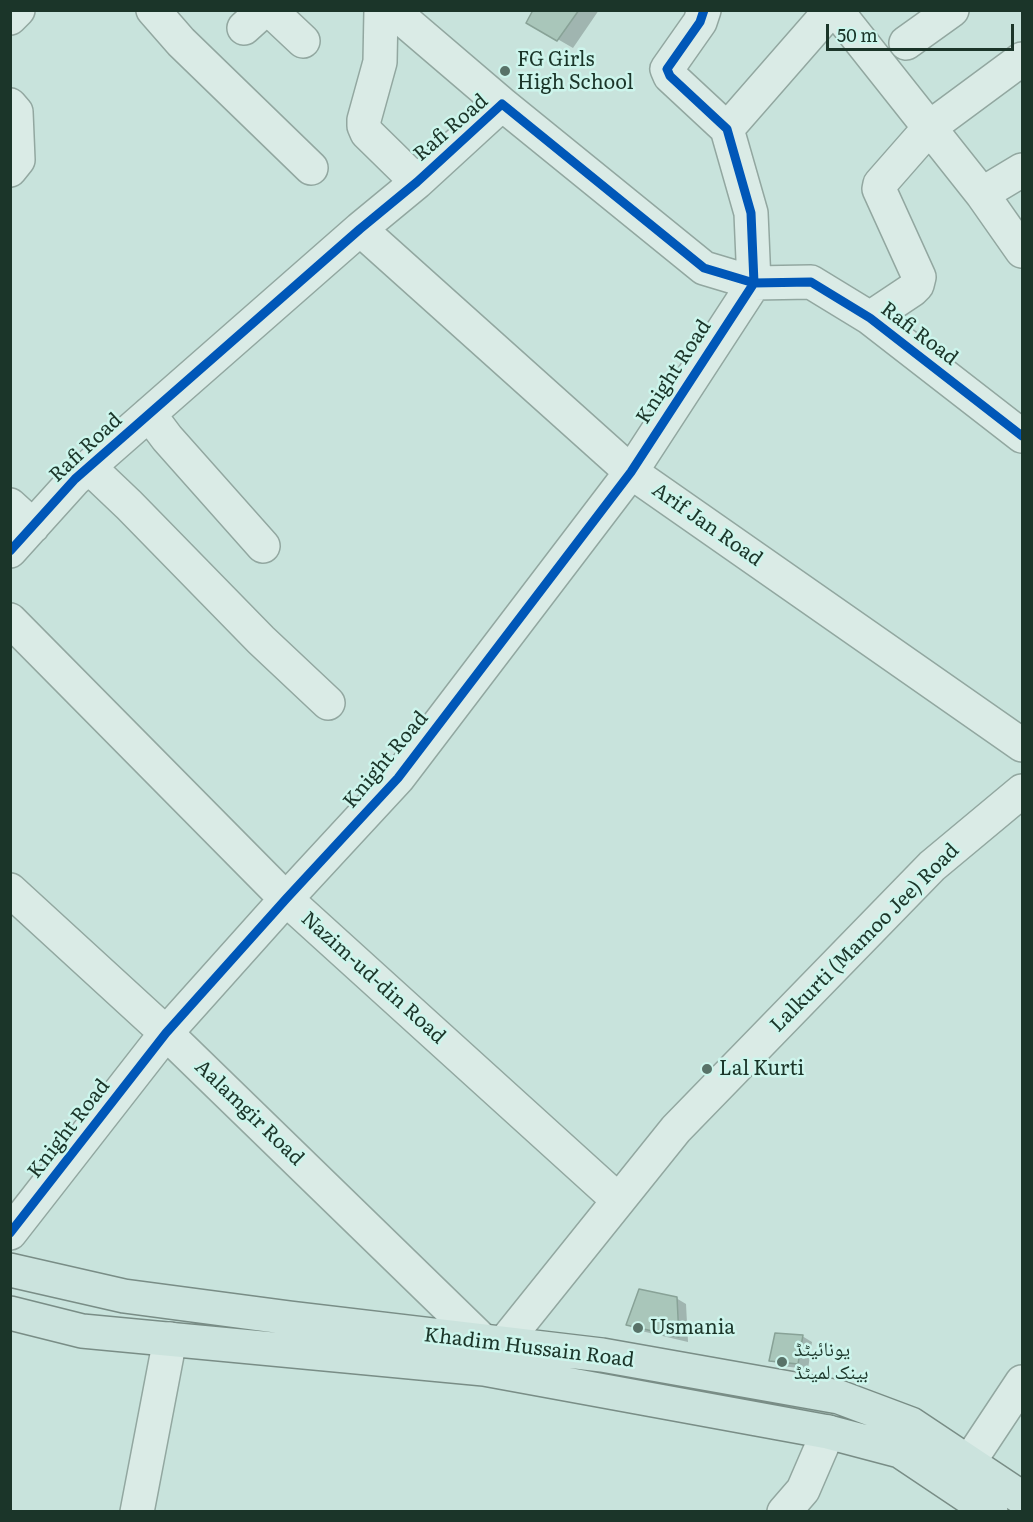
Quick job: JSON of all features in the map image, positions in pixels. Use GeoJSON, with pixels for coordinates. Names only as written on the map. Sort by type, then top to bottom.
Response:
{"type":"FeatureCollection","features":[{"type":"Feature","properties":{"kind":"main road","name":"Khadim Hussain Road"},"geometry":{"type":"LineString","coordinates":[[10,1270],[124,1296],[290,1318],[490,1351],[828,1432],[900,1451],[991,1512]]}},
{"type":"Feature","properties":{"kind":"main road","name":"Khadim Hussain Road"},"geometry":{"type":"LineString","coordinates":[[10,1312],[82,1331],[170,1339],[602,1355],[839,1397],[910,1424],[1023,1498]]}},
{"type":"Feature","properties":{"kind":"street"},"geometry":{"type":"LineString","coordinates":[[10,18],[18,10]]}},
{"type":"Feature","properties":{"kind":"street"},"geometry":{"type":"LineString","coordinates":[[153,10],[182,42],[311,168]]}},
{"type":"Feature","properties":{"kind":"street"},"geometry":{"type":"LineString","coordinates":[[381,10],[380,62],[364,126],[367,133],[417,182]]}},
{"type":"Feature","properties":{"kind":"street","name":"Rafi Road"},"geometry":{"type":"LineString","coordinates":[[392,10],[502,104],[704,268],[754,283],[811,282],[870,318],[1023,435]]}},
{"type":"Feature","properties":{"kind":"street"},"geometry":{"type":"LineString","coordinates":[[704,10],[700,22],[667,69],[670,76],[727,129],[751,213],[754,283]]}},
{"type":"Feature","properties":{"kind":"street"},"geometry":{"type":"LineString","coordinates":[[727,129],[833,10],[930,127],[1023,251]]}},
{"type":"Feature","properties":{"kind":"street"},"geometry":{"type":"LineString","coordinates":[[906,43],[952,10]]}},
{"type":"Feature","properties":{"kind":"street"},"geometry":{"type":"LineString","coordinates":[[259,16],[303,41]]}},
{"type":"Feature","properties":{"kind":"street"},"geometry":{"type":"LineString","coordinates":[[870,318],[912,290],[917,285],[919,277],[879,189],[880,184],[930,127],[1023,59]]}},
{"type":"Feature","properties":{"kind":"street","name":"Rafi Road"},"geometry":{"type":"LineString","coordinates":[[10,550],[22,516],[89,467],[360,229],[417,182],[502,104]]}},
{"type":"Feature","properties":{"kind":"street"},"geometry":{"type":"LineString","coordinates":[[10,105],[16,112],[18,160],[10,170]]}},
{"type":"Feature","properties":{"kind":"street"},"geometry":{"type":"LineString","coordinates":[[982,194],[1023,170]]}},
{"type":"Feature","properties":{"kind":"street","name":"Arif Jan Road"},"geometry":{"type":"LineString","coordinates":[[360,229],[631,472],[1023,745]]}},
{"type":"Feature","properties":{"kind":"street","name":"Knight Road"},"geometry":{"type":"LineString","coordinates":[[10,1233],[166,1033],[286,899],[399,778],[631,472],[754,283]]}},
{"type":"Feature","properties":{"kind":"street"},"geometry":{"type":"LineString","coordinates":[[149,414],[167,438],[263,546]]}},
{"type":"Feature","properties":{"kind":"street"},"geometry":{"type":"LineString","coordinates":[[89,467],[261,640],[328,703]]}},
{"type":"Feature","properties":{"kind":"street","name":"Nazim-ud-din Road"},"geometry":{"type":"LineString","coordinates":[[10,620],[286,899],[618,1200]]}},
{"type":"Feature","properties":{"kind":"street","name":"Lalkurti (Mamoo Jee) Road"},"geometry":{"type":"LineString","coordinates":[[490,1351],[676,1129],[932,866],[1023,790]]}},
{"type":"Feature","properties":{"kind":"street","name":"Aalamgir Road"},"geometry":{"type":"LineString","coordinates":[[10,890],[166,1033],[490,1351]]}},
{"type":"Feature","properties":{"kind":"street"},"geometry":{"type":"LineString","coordinates":[[137,1512],[170,1339]]}},
{"type":"Feature","properties":{"kind":"street"},"geometry":{"type":"LineString","coordinates":[[969,1462],[1023,1382]]}},
{"type":"Feature","properties":{"kind":"street"},"geometry":{"type":"LineString","coordinates":[[784,1512],[803,1490],[828,1432]]}},
{"type":"Feature","properties":{"kind":"building"},"geometry":{"type":"Polygon","coordinates":[[[533,10],[579,10],[557,41],[526,23],[533,10]]]}},
{"type":"Feature","properties":{"kind":"building"},"geometry":{"type":"Polygon","coordinates":[[[639,1289],[677,1297],[679,1337],[626,1325],[639,1289]]]}},
{"type":"Feature","properties":{"kind":"building"},"geometry":{"type":"Polygon","coordinates":[[[775,1333],[803,1335],[798,1364],[769,1361],[775,1333]]]}},
{"type":"Feature","properties":{"kind":"cycle path"},"geometry":{"type":"LineString","coordinates":[[10,1233],[166,1033],[398,778],[631,472],[754,283],[751,213],[727,129],[670,76],[667,69],[700,22],[704,10]]}},
{"type":"Feature","properties":{"kind":"cycle path"},"geometry":{"type":"LineString","coordinates":[[10,551],[75,479],[360,229],[417,182],[502,104],[704,268],[754,283],[811,282],[870,318],[1022,436]]}},
{"type":"Feature","properties":{"kind":"place","name":"FG Girls High School"},"geometry":{"type":"Point","coordinates":[505,71]}},
{"type":"Feature","properties":{"kind":"place","name":"Lal Kurti"},"geometry":{"type":"Point","coordinates":[707,1069]}},
{"type":"Feature","properties":{"kind":"place","name":"Usmania"},"geometry":{"type":"Point","coordinates":[638,1328]}},
{"type":"Feature","properties":{"kind":"place","name":"یونائیٹڈ بینک لمیٹڈ"},"geometry":{"type":"Point","coordinates":[782,1362]}}]}
